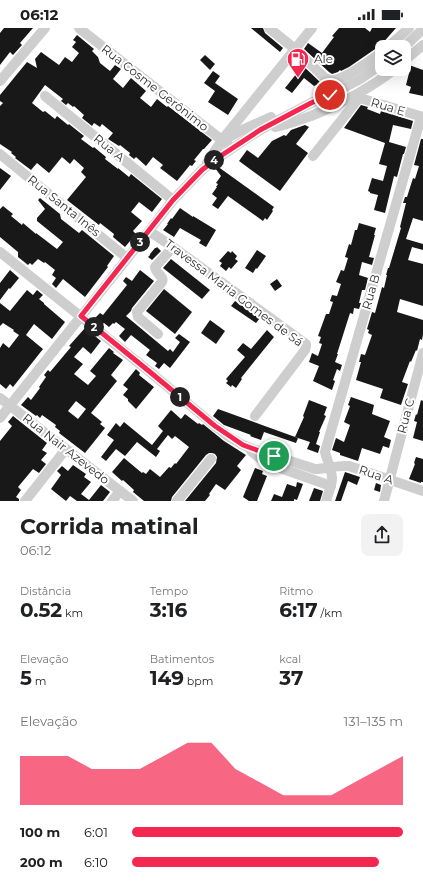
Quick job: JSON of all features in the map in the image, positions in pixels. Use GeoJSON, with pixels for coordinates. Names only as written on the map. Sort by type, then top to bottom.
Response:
{"type":"FeatureCollection","features":[{"type":"Feature","properties":{"kind":"street"},"geometry":{"type":"LineString","coordinates":[[0,81],[45,28]]}},
{"type":"Feature","properties":{"kind":"street","name":"Rua Cosme Gerônimo"},"geometry":{"type":"LineString","coordinates":[[79,28],[232,148]]}},
{"type":"Feature","properties":{"kind":"street"},"geometry":{"type":"LineString","coordinates":[[269,28],[295,49],[325,78],[330,80],[345,77],[375,57]]}},
{"type":"Feature","properties":{"kind":"street"},"geometry":{"type":"LineString","coordinates":[[202,170],[222,140],[312,28]]}},
{"type":"Feature","properties":{"kind":"street"},"geometry":{"type":"LineString","coordinates":[[396,40],[409,28]]}},
{"type":"Feature","properties":{"kind":"street"},"geometry":{"type":"LineString","coordinates":[[411,40],[423,29]]}},
{"type":"Feature","properties":{"kind":"street"},"geometry":{"type":"LineString","coordinates":[[411,55],[423,45]]}},
{"type":"Feature","properties":{"kind":"street"},"geometry":{"type":"LineString","coordinates":[[0,418],[173,200],[202,170],[260,130],[345,87],[375,69]]}},
{"type":"Feature","properties":{"kind":"street"},"geometry":{"type":"LineString","coordinates":[[260,130],[301,120],[356,97],[384,76]]}},
{"type":"Feature","properties":{"kind":"street","name":"Rua A"},"geometry":{"type":"LineString","coordinates":[[45,96],[173,200]]}},
{"type":"Feature","properties":{"kind":"street"},"geometry":{"type":"LineString","coordinates":[[313,156],[356,97]]}},
{"type":"Feature","properties":{"kind":"street","name":"Rua E"},"geometry":{"type":"LineString","coordinates":[[356,97],[422,117]]}},
{"type":"Feature","properties":{"kind":"street"},"geometry":{"type":"LineString","coordinates":[[222,140],[301,104],[311,103]]}},
{"type":"Feature","properties":{"kind":"street","name":"Rua B"},"geometry":{"type":"LineString","coordinates":[[331,486],[332,477],[325,452],[422,117]]}},
{"type":"Feature","properties":{"kind":"street","name":"Rua Santa Inês"},"geometry":{"type":"LineString","coordinates":[[0,154],[127,258]]}},
{"type":"Feature","properties":{"kind":"street","name":"Travessa Maria Gomes de Sá"},"geometry":{"type":"LineString","coordinates":[[149,231],[306,344],[305,350],[254,416]]}},
{"type":"Feature","properties":{"kind":"street"},"geometry":{"type":"LineString","coordinates":[[158,334],[138,317],[137,312],[162,282],[163,278],[156,272],[155,267],[173,247]]}},
{"type":"Feature","properties":{"kind":"street"},"geometry":{"type":"LineString","coordinates":[[0,252],[81,316],[215,426],[266,462],[331,486],[326,501]]}},
{"type":"Feature","properties":{"kind":"street","name":"Rua C"},"geometry":{"type":"LineString","coordinates":[[384,501],[423,353]]}},
{"type":"Feature","properties":{"kind":"street","name":"Rua Nair Azevedo"},"geometry":{"type":"LineString","coordinates":[[0,398],[133,501]]}},
{"type":"Feature","properties":{"kind":"street","name":"Rua A"},"geometry":{"type":"LineString","coordinates":[[243,445],[315,469],[323,469],[340,465],[349,466],[423,491]]}},
{"type":"Feature","properties":{"kind":"street"},"geometry":{"type":"LineString","coordinates":[[25,501],[66,449]]}},
{"type":"Feature","properties":{"kind":"street"},"geometry":{"type":"LineString","coordinates":[[177,501],[211,459]]}},
{"type":"Feature","properties":{"kind":"street"},"geometry":{"type":"LineString","coordinates":[[112,501],[120,491]]}},
{"type":"Feature","properties":{"kind":"building"},"geometry":{"type":"Polygon","coordinates":[[[4,28],[33,28],[20,43],[22,45],[13,55],[10,52],[0,65],[0,33],[4,28]]]}},
{"type":"Feature","properties":{"kind":"building"},"geometry":{"type":"Polygon","coordinates":[[[251,28],[263,28],[265,33],[283,48],[280,52],[251,28]]]}},
{"type":"Feature","properties":{"kind":"building"},"geometry":{"type":"Polygon","coordinates":[[[339,28],[365,28],[370,32],[372,28],[396,28],[385,40],[375,40],[375,49],[349,67],[332,74],[304,49],[308,43],[322,53],[334,37],[332,36],[339,28]]]}},
{"type":"Feature","properties":{"kind":"building"},"geometry":{"type":"Polygon","coordinates":[[[77,35],[94,49],[92,51],[98,57],[100,63],[110,71],[115,65],[121,69],[113,79],[123,88],[131,78],[146,91],[140,98],[151,107],[157,99],[212,140],[194,160],[196,161],[192,166],[190,165],[177,181],[160,168],[163,165],[153,157],[146,166],[136,157],[134,159],[129,155],[130,153],[120,145],[119,146],[108,139],[113,133],[102,124],[100,127],[94,123],[92,126],[82,118],[84,115],[74,106],[73,107],[68,103],[66,105],[61,101],[63,99],[45,85],[32,103],[55,119],[57,116],[68,125],[69,124],[84,136],[81,139],[106,157],[105,159],[129,177],[131,174],[162,199],[152,212],[139,202],[131,212],[142,221],[133,231],[136,234],[125,247],[113,237],[114,234],[100,223],[99,225],[67,200],[86,177],[81,172],[84,168],[74,159],[70,164],[62,157],[49,173],[37,163],[31,170],[15,158],[16,157],[11,153],[12,152],[0,144],[0,106],[3,103],[0,101],[0,95],[27,62],[37,68],[35,59],[41,52],[59,65],[65,57],[72,62],[79,53],[72,47],[76,42],[73,40],[77,35]]]}},
{"type":"Feature","properties":{"kind":"building"},"geometry":{"type":"Polygon","coordinates":[[[205,55],[215,64],[210,70],[200,60],[205,55]]]}},
{"type":"Feature","properties":{"kind":"building"},"geometry":{"type":"Polygon","coordinates":[[[297,60],[321,83],[314,86],[304,78],[292,93],[285,88],[297,73],[293,69],[297,65],[294,63],[297,60]]]}},
{"type":"Feature","properties":{"kind":"building"},"geometry":{"type":"Polygon","coordinates":[[[411,66],[423,70],[423,96],[409,93],[411,87],[406,85],[408,76],[411,76],[411,66]]]}},
{"type":"Feature","properties":{"kind":"building"},"geometry":{"type":"Polygon","coordinates":[[[213,71],[220,76],[215,83],[238,99],[228,115],[208,102],[215,91],[204,83],[213,71]]]}},
{"type":"Feature","properties":{"kind":"building"},"geometry":{"type":"Polygon","coordinates":[[[361,105],[380,114],[381,111],[413,121],[411,129],[393,125],[389,142],[406,147],[397,177],[394,176],[385,213],[374,210],[378,195],[368,191],[372,178],[383,181],[387,166],[379,164],[385,143],[344,128],[361,105]]]}},
{"type":"Feature","properties":{"kind":"building"},"geometry":{"type":"Polygon","coordinates":[[[305,125],[309,127],[296,144],[308,153],[280,191],[239,161],[247,150],[258,158],[272,141],[284,135],[286,136],[291,130],[305,125]]]}},
{"type":"Feature","properties":{"kind":"building"},"geometry":{"type":"Polygon","coordinates":[[[421,139],[423,139],[423,221],[413,218],[406,239],[423,244],[423,250],[412,247],[408,260],[423,264],[423,306],[400,299],[397,312],[423,320],[423,334],[422,340],[420,339],[417,351],[416,350],[411,362],[410,361],[402,382],[408,384],[401,405],[380,398],[383,389],[356,380],[361,362],[359,362],[361,354],[365,355],[372,335],[368,333],[369,330],[367,329],[372,312],[375,313],[382,287],[384,288],[386,275],[401,228],[406,203],[403,203],[405,197],[407,197],[413,178],[415,179],[419,166],[414,165],[421,139]]]}},
{"type":"Feature","properties":{"kind":"building"},"geometry":{"type":"Polygon","coordinates":[[[217,166],[274,207],[267,220],[265,218],[263,221],[228,196],[218,209],[212,205],[217,198],[212,194],[217,187],[218,184],[216,183],[221,176],[215,168],[217,166]]]}},
{"type":"Feature","properties":{"kind":"building"},"geometry":{"type":"Polygon","coordinates":[[[0,168],[11,176],[0,190],[0,168]]]}},
{"type":"Feature","properties":{"kind":"building"},"geometry":{"type":"Polygon","coordinates":[[[40,198],[60,214],[61,219],[79,233],[82,230],[114,256],[107,266],[108,267],[85,297],[63,279],[56,288],[52,284],[56,278],[52,275],[55,270],[45,262],[44,263],[38,259],[32,265],[30,263],[28,265],[18,257],[18,252],[0,237],[0,209],[3,206],[13,214],[11,216],[22,225],[23,223],[57,249],[63,242],[37,221],[37,218],[45,209],[38,200],[40,198]]]}},
{"type":"Feature","properties":{"kind":"building"},"geometry":{"type":"Polygon","coordinates":[[[180,208],[216,230],[206,247],[199,243],[201,240],[180,228],[174,237],[163,230],[180,208]]]}},
{"type":"Feature","properties":{"kind":"building"},"geometry":{"type":"Polygon","coordinates":[[[359,223],[376,228],[369,257],[374,258],[372,265],[362,262],[359,275],[368,278],[365,290],[362,290],[359,309],[354,308],[353,314],[350,313],[335,362],[342,365],[340,371],[337,369],[333,380],[335,381],[332,390],[313,381],[319,366],[309,362],[312,353],[318,356],[322,344],[319,343],[321,337],[318,336],[326,314],[329,314],[333,302],[330,301],[332,295],[337,296],[341,284],[336,282],[341,270],[344,271],[348,258],[345,257],[349,244],[351,245],[355,230],[357,230],[359,223]]]}},
{"type":"Feature","properties":{"kind":"building"},"geometry":{"type":"Polygon","coordinates":[[[157,247],[161,251],[152,260],[148,257],[157,247]]]}},
{"type":"Feature","properties":{"kind":"building"},"geometry":{"type":"Polygon","coordinates":[[[257,250],[266,256],[253,273],[245,268],[257,250]]]}},
{"type":"Feature","properties":{"kind":"building"},"geometry":{"type":"Polygon","coordinates":[[[228,251],[231,253],[232,251],[237,256],[235,259],[238,261],[231,269],[229,267],[226,271],[220,266],[222,263],[219,261],[228,251]]]}},
{"type":"Feature","properties":{"kind":"building"},"geometry":{"type":"Polygon","coordinates":[[[171,259],[210,290],[202,299],[163,268],[171,259]]]}},
{"type":"Feature","properties":{"kind":"building"},"geometry":{"type":"Polygon","coordinates":[[[10,270],[19,278],[0,300],[0,283],[10,270]]]}},
{"type":"Feature","properties":{"kind":"building"},"geometry":{"type":"Polygon","coordinates":[[[140,270],[154,281],[126,316],[168,351],[170,349],[173,352],[180,342],[175,338],[179,334],[190,342],[170,368],[164,363],[159,369],[155,366],[157,363],[146,355],[150,350],[131,335],[125,342],[119,336],[125,329],[116,322],[109,327],[104,323],[102,324],[95,318],[100,313],[103,315],[127,285],[123,281],[126,277],[132,281],[140,270]]]}},
{"type":"Feature","properties":{"kind":"building"},"geometry":{"type":"Polygon","coordinates":[[[277,279],[282,286],[275,291],[270,284],[277,279]]]}},
{"type":"Feature","properties":{"kind":"building"},"geometry":{"type":"Polygon","coordinates":[[[164,289],[192,312],[175,334],[146,311],[164,289]]]}},
{"type":"Feature","properties":{"kind":"building"},"geometry":{"type":"Polygon","coordinates":[[[27,290],[33,295],[37,290],[43,295],[39,299],[65,322],[52,339],[34,324],[26,335],[43,349],[13,387],[10,384],[6,389],[0,384],[0,348],[3,343],[9,348],[19,335],[3,323],[0,326],[0,303],[10,311],[27,290]]]}},
{"type":"Feature","properties":{"kind":"building"},"geometry":{"type":"Polygon","coordinates":[[[235,301],[260,318],[256,323],[231,306],[235,301]]]}},
{"type":"Feature","properties":{"kind":"building"},"geometry":{"type":"Polygon","coordinates":[[[210,320],[225,331],[216,344],[201,333],[210,320]]]}},
{"type":"Feature","properties":{"kind":"building"},"geometry":{"type":"Polygon","coordinates":[[[85,328],[101,341],[91,354],[83,347],[74,357],[83,364],[74,374],[88,385],[96,376],[90,371],[109,348],[123,360],[111,375],[117,381],[91,413],[102,422],[100,424],[105,428],[85,453],[59,433],[60,431],[55,427],[56,425],[42,415],[40,418],[37,415],[36,416],[21,405],[28,397],[31,400],[46,377],[44,375],[48,370],[50,372],[71,347],[69,346],[85,328]],[[76,401],[68,411],[78,419],[86,409],[76,401]]]}},
{"type":"Feature","properties":{"kind":"building"},"geometry":{"type":"Polygon","coordinates":[[[267,330],[274,337],[241,378],[242,379],[236,388],[232,385],[231,387],[226,383],[228,381],[226,379],[245,357],[237,350],[243,343],[251,349],[267,330]]]}},
{"type":"Feature","properties":{"kind":"building"},"geometry":{"type":"Polygon","coordinates":[[[136,369],[140,373],[139,375],[154,387],[136,409],[123,395],[128,389],[123,385],[136,369]]]}},
{"type":"Feature","properties":{"kind":"building"},"geometry":{"type":"Polygon","coordinates":[[[351,397],[374,405],[372,414],[390,421],[384,437],[391,440],[389,448],[383,446],[380,454],[362,448],[358,461],[340,455],[340,453],[332,450],[336,438],[344,442],[350,425],[344,422],[350,406],[348,405],[351,397]]]}},
{"type":"Feature","properties":{"kind":"building"},"geometry":{"type":"Polygon","coordinates":[[[309,400],[327,407],[324,415],[326,416],[319,432],[316,444],[320,446],[318,453],[307,449],[310,442],[295,437],[304,417],[303,416],[309,400]]]}},
{"type":"Feature","properties":{"kind":"building"},"geometry":{"type":"Polygon","coordinates":[[[421,400],[423,401],[423,441],[413,438],[417,422],[414,421],[421,400]]]}},
{"type":"Feature","properties":{"kind":"building"},"geometry":{"type":"Polygon","coordinates":[[[218,409],[298,438],[296,443],[264,432],[261,440],[224,425],[213,416],[218,409]]]}},
{"type":"Feature","properties":{"kind":"building"},"geometry":{"type":"Polygon","coordinates":[[[171,410],[181,419],[185,414],[198,424],[203,424],[224,441],[246,455],[237,466],[241,470],[225,490],[216,484],[205,501],[185,501],[216,463],[217,457],[212,453],[206,455],[172,497],[171,501],[144,501],[133,492],[134,490],[123,480],[122,481],[112,472],[124,458],[142,473],[143,472],[146,474],[150,469],[160,477],[169,467],[171,468],[175,463],[176,464],[189,447],[175,436],[172,439],[168,435],[157,449],[160,451],[156,457],[137,442],[125,456],[116,449],[106,461],[101,457],[114,440],[107,435],[116,423],[120,427],[124,422],[152,445],[163,431],[158,426],[171,410]]]}},
{"type":"Feature","properties":{"kind":"building"},"geometry":{"type":"Polygon","coordinates":[[[13,416],[47,443],[42,450],[47,453],[41,460],[46,464],[39,473],[33,469],[18,487],[21,490],[16,497],[19,501],[0,501],[0,441],[12,426],[8,422],[13,416]]]}},
{"type":"Feature","properties":{"kind":"building"},"geometry":{"type":"Polygon","coordinates":[[[416,457],[423,459],[423,482],[421,483],[409,479],[416,457]]]}},
{"type":"Feature","properties":{"kind":"building"},"geometry":{"type":"Polygon","coordinates":[[[73,465],[86,474],[84,477],[91,482],[81,494],[89,500],[101,485],[110,492],[103,501],[77,501],[70,496],[66,501],[51,489],[61,475],[57,471],[62,466],[68,471],[73,465]]]}},
{"type":"Feature","properties":{"kind":"building"},"geometry":{"type":"Polygon","coordinates":[[[255,468],[263,471],[262,474],[267,476],[257,501],[249,501],[243,497],[255,468]]]}},
{"type":"Feature","properties":{"kind":"building"},"geometry":{"type":"Polygon","coordinates":[[[345,472],[360,477],[357,485],[348,481],[341,501],[335,501],[345,472]]]}},
{"type":"Feature","properties":{"kind":"building"},"geometry":{"type":"Polygon","coordinates":[[[297,482],[303,484],[297,500],[271,501],[274,494],[282,497],[287,484],[296,487],[297,482]]]}},
{"type":"Feature","properties":{"kind":"building"},"geometry":{"type":"Polygon","coordinates":[[[376,483],[381,485],[380,492],[374,490],[376,483]]]}},
{"type":"Feature","properties":{"kind":"building"},"geometry":{"type":"Polygon","coordinates":[[[314,488],[323,491],[320,501],[309,501],[314,488]]]}},
{"type":"Feature","properties":{"kind":"place","name":"Ale"},"geometry":{"type":"Point","coordinates":[298,78]}},
{"type":"Feature","properties":{"kind":"route"},"geometry":{"type":"LineString","coordinates":[[274,456],[243,445],[228,436],[81,316],[173,200],[202,170],[260,130],[311,103],[330,95]]}}]}
